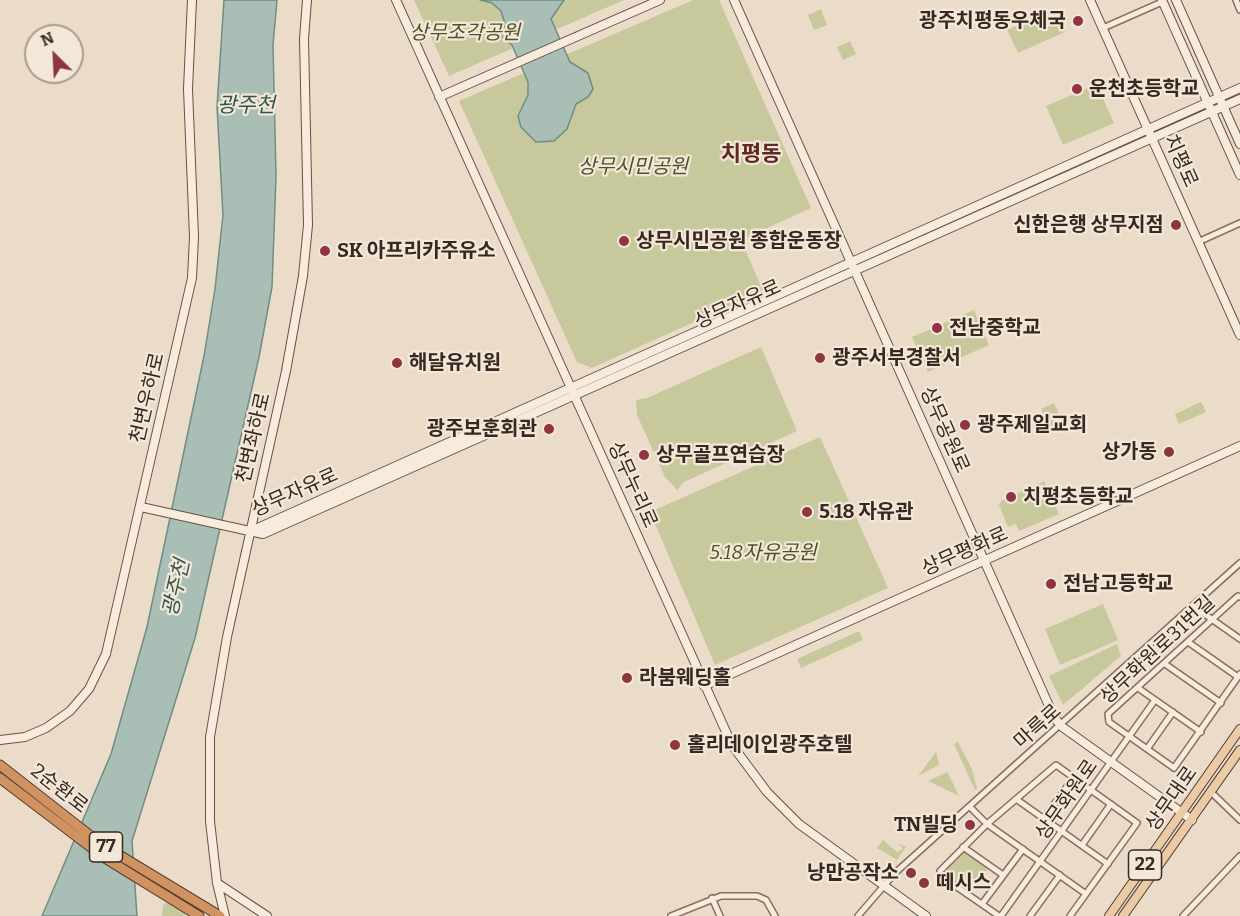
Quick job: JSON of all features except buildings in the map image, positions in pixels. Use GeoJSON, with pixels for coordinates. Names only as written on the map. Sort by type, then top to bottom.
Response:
{"type":"FeatureCollection","features":[{"type":"Feature","properties":{"kind":"highway","name":"2순환로"},"geometry":{"type":"LineString","coordinates":[[0,765],[101,844],[220,916]]}},
{"type":"Feature","properties":{"kind":"highway","name":"2순환로"},"geometry":{"type":"LineString","coordinates":[[0,778],[105,858],[199,916]]}},
{"type":"Feature","properties":{"kind":"main road","name":"상무대로"},"geometry":{"type":"LineString","coordinates":[[1109,916],[1240,729]]}},
{"type":"Feature","properties":{"kind":"main road","name":"상무대로"},"geometry":{"type":"LineString","coordinates":[[1123,916],[1240,750]]}},
{"type":"Feature","properties":{"kind":"street","name":"천변우하로"},"geometry":{"type":"LineString","coordinates":[[0,740],[25,737],[45,728],[70,711],[89,690],[106,654],[192,278],[194,237],[188,89],[192,0]]}},
{"type":"Feature","properties":{"kind":"street","name":"천변좌하로"},"geometry":{"type":"LineString","coordinates":[[225,916],[217,883],[210,821],[211,730],[225,648],[286,371],[303,276],[308,225],[304,39],[306,0]]}},
{"type":"Feature","properties":{"kind":"street","name":"상무누리로"},"geometry":{"type":"LineString","coordinates":[[396,0],[732,745],[771,797],[820,841],[926,916]]}},
{"type":"Feature","properties":{"kind":"street"},"geometry":{"type":"LineString","coordinates":[[440,97],[660,0]]}},
{"type":"Feature","properties":{"kind":"street","name":"상무공원로"},"geometry":{"type":"LineString","coordinates":[[734,0],[1039,685],[1061,726],[1192,820]]}},
{"type":"Feature","properties":{"kind":"street","name":"치평로"},"geometry":{"type":"LineString","coordinates":[[1090,0],[1198,242],[1237,321],[1240,335]]}},
{"type":"Feature","properties":{"kind":"street"},"geometry":{"type":"LineString","coordinates":[[1176,0],[1240,144]]}},
{"type":"Feature","properties":{"kind":"street"},"geometry":{"type":"LineString","coordinates":[[1236,0],[1240,10]]}},
{"type":"Feature","properties":{"kind":"street"},"geometry":{"type":"LineString","coordinates":[[1103,28],[1162,1],[1240,175]]}},
{"type":"Feature","properties":{"kind":"street","name":"상무자유로"},"geometry":{"type":"LineString","coordinates":[[251,531],[263,534],[851,262],[1240,88]]}},
{"type":"Feature","properties":{"kind":"street","name":"상무자유로"},"geometry":{"type":"LineString","coordinates":[[573,392],[855,271],[1240,99]]}},
{"type":"Feature","properties":{"kind":"street"},"geometry":{"type":"LineString","coordinates":[[1198,242],[1240,223]]}},
{"type":"Feature","properties":{"kind":"street","name":"상무평화로"},"geometry":{"type":"LineString","coordinates":[[704,686],[1240,446]]}},
{"type":"Feature","properties":{"kind":"street"},"geometry":{"type":"LineString","coordinates":[[141,507],[251,531]]}},
{"type":"Feature","properties":{"kind":"street","name":"마륵로"},"geometry":{"type":"LineString","coordinates":[[858,916],[895,873],[1193,606],[1237,570],[1240,563]]}},
{"type":"Feature","properties":{"kind":"street","name":"상무화원로31번길"},"geometry":{"type":"LineString","coordinates":[[1201,732],[1174,768],[1109,722],[1108,714],[1239,597]]}},
{"type":"Feature","properties":{"kind":"street"},"geometry":{"type":"LineString","coordinates":[[1193,606],[1240,639]]}},
{"type":"Feature","properties":{"kind":"street"},"geometry":{"type":"LineString","coordinates":[[1138,688],[1201,732],[1239,675],[1188,642]]}},
{"type":"Feature","properties":{"kind":"street"},"geometry":{"type":"LineString","coordinates":[[1165,664],[1221,704]]}},
{"type":"Feature","properties":{"kind":"street","name":"상무화원로"},"geometry":{"type":"LineString","coordinates":[[1000,916],[1042,862],[1155,700]]}},
{"type":"Feature","properties":{"kind":"street"},"geometry":{"type":"LineString","coordinates":[[1147,749],[1173,712]]}},
{"type":"Feature","properties":{"kind":"street"},"geometry":{"type":"LineString","coordinates":[[1000,916],[939,873],[987,824],[1056,765],[1137,823],[1070,916]]}},
{"type":"Feature","properties":{"kind":"street"},"geometry":{"type":"LineString","coordinates":[[1044,818],[1074,777]]}},
{"type":"Feature","properties":{"kind":"street"},"geometry":{"type":"LineString","coordinates":[[1211,792],[1240,820]]}},
{"type":"Feature","properties":{"kind":"street"},"geometry":{"type":"LineString","coordinates":[[1016,799],[1108,864]]}},
{"type":"Feature","properties":{"kind":"street"},"geometry":{"type":"LineString","coordinates":[[1082,845],[1111,804]]}},
{"type":"Feature","properties":{"kind":"street"},"geometry":{"type":"LineString","coordinates":[[970,807],[987,824],[1086,894]]}},
{"type":"Feature","properties":{"kind":"street"},"geometry":{"type":"LineString","coordinates":[[963,847],[1003,875]]}},
{"type":"Feature","properties":{"kind":"street"},"geometry":{"type":"LineString","coordinates":[[982,904],[1023,849]]}},
{"type":"Feature","properties":{"kind":"street"},"geometry":{"type":"LineString","coordinates":[[1183,916],[1240,856]]}},
{"type":"Feature","properties":{"kind":"street"},"geometry":{"type":"LineString","coordinates":[[1030,916],[1060,875]]}},
{"type":"Feature","properties":{"kind":"street"},"geometry":{"type":"LineString","coordinates":[[217,883],[267,916]]}},
{"type":"Feature","properties":{"kind":"street"},"geometry":{"type":"LineString","coordinates":[[671,916],[712,898],[757,896],[765,900],[775,916]]}},
{"type":"Feature","properties":{"kind":"street"},"geometry":{"type":"LineString","coordinates":[[712,898],[720,916]]}},
{"type":"Feature","properties":{"kind":"green space","name":"상무조각공원"},"geometry":{"type":"Polygon","coordinates":[[[414,0],[624,0],[449,76],[414,0]]]}},
{"type":"Feature","properties":{"kind":"green space","name":"상무시민공원"},"geometry":{"type":"Polygon","coordinates":[[[693,0],[719,0],[811,208],[741,240],[763,291],[592,368],[577,362],[459,101],[693,0]]]}},
{"type":"Feature","properties":{"kind":"green space"},"geometry":{"type":"Polygon","coordinates":[[[821,9],[827,25],[814,30],[808,15],[821,9]]]}},
{"type":"Feature","properties":{"kind":"green space"},"geometry":{"type":"Polygon","coordinates":[[[1055,9],[1065,32],[1018,53],[1007,30],[1055,9]]]}},
{"type":"Feature","properties":{"kind":"green space"},"geometry":{"type":"Polygon","coordinates":[[[850,41],[856,54],[843,60],[837,47],[850,41]]]}},
{"type":"Feature","properties":{"kind":"green space"},"geometry":{"type":"Polygon","coordinates":[[[1090,87],[1101,94],[1114,123],[1063,145],[1046,106],[1090,87]]]}},
{"type":"Feature","properties":{"kind":"green space"},"geometry":{"type":"Polygon","coordinates":[[[974,310],[989,345],[928,372],[912,337],[974,310]]]}},
{"type":"Feature","properties":{"kind":"green space"},"geometry":{"type":"Polygon","coordinates":[[[761,347],[797,431],[684,482],[677,490],[665,477],[637,415],[636,400],[647,398],[761,347]]]}},
{"type":"Feature","properties":{"kind":"green space"},"geometry":{"type":"Polygon","coordinates":[[[1201,402],[1206,412],[1179,424],[1175,414],[1201,402]]]}},
{"type":"Feature","properties":{"kind":"green space"},"geometry":{"type":"Polygon","coordinates":[[[1054,403],[1063,424],[1051,430],[1041,409],[1054,403]]]}},
{"type":"Feature","properties":{"kind":"green space","name":"5.18자유공원"},"geometry":{"type":"Polygon","coordinates":[[[820,437],[888,588],[715,665],[650,512],[820,437]]]}},
{"type":"Feature","properties":{"kind":"green space"},"geometry":{"type":"Polygon","coordinates":[[[1044,481],[1059,514],[1019,531],[1016,524],[1008,527],[999,505],[1001,501],[1044,481]]]}},
{"type":"Feature","properties":{"kind":"green space"},"geometry":{"type":"Polygon","coordinates":[[[1103,604],[1118,640],[1060,665],[1045,629],[1103,604]]]}},
{"type":"Feature","properties":{"kind":"green space"},"geometry":{"type":"Polygon","coordinates":[[[859,631],[863,640],[801,668],[797,659],[859,631]]]}},
{"type":"Feature","properties":{"kind":"green space"},"geometry":{"type":"Polygon","coordinates":[[[1117,644],[1121,656],[1063,705],[1049,676],[1117,644]]]}},
{"type":"Feature","properties":{"kind":"green space"},"geometry":{"type":"Polygon","coordinates":[[[958,742],[972,769],[977,789],[975,790],[954,744],[958,742]]]}},
{"type":"Feature","properties":{"kind":"green space"},"geometry":{"type":"Polygon","coordinates":[[[936,752],[939,765],[918,776],[936,752]]]}},
{"type":"Feature","properties":{"kind":"green space"},"geometry":{"type":"Polygon","coordinates":[[[948,773],[959,796],[928,781],[948,773]]]}},
{"type":"Feature","properties":{"kind":"green space"},"geometry":{"type":"Polygon","coordinates":[[[883,840],[897,852],[903,849],[898,843],[906,847],[897,860],[877,848],[883,840]]]}},
{"type":"Feature","properties":{"kind":"green space"},"geometry":{"type":"Polygon","coordinates":[[[961,852],[988,868],[971,891],[942,872],[961,852]]]}},
{"type":"Feature","properties":{"kind":"green space"},"geometry":{"type":"Polygon","coordinates":[[[170,901],[177,904],[186,916],[162,916],[163,905],[170,901]]]}},
{"type":"Feature","properties":{"kind":"water","name":"광주천"},"geometry":{"type":"Polygon","coordinates":[[[224,0],[277,0],[273,45],[276,176],[272,287],[259,357],[195,638],[132,841],[137,916],[42,916],[111,754],[147,627],[204,356],[215,289],[223,215],[217,107],[224,0]]]}},
{"type":"Feature","properties":{"kind":"water"},"geometry":{"type":"Polygon","coordinates":[[[480,0],[564,0],[551,19],[570,62],[588,73],[593,89],[588,97],[576,104],[567,129],[554,141],[536,142],[521,127],[518,116],[528,95],[528,82],[512,45],[501,36],[505,24],[501,11],[492,3],[480,0]]]}},
{"type":"Feature","properties":{"kind":"place","name":"광주치평동우체국"},"geometry":{"type":"Point","coordinates":[1078,21]}},
{"type":"Feature","properties":{"kind":"place","name":"운천초등학교"},"geometry":{"type":"Point","coordinates":[1077,89]}},
{"type":"Feature","properties":{"kind":"place","name":"신한은행 상무지점"},"geometry":{"type":"Point","coordinates":[1176,225]}},
{"type":"Feature","properties":{"kind":"place","name":"상무시민공원 종합운동장"},"geometry":{"type":"Point","coordinates":[624,241]}},
{"type":"Feature","properties":{"kind":"place","name":"SK 아프리카주유소"},"geometry":{"type":"Point","coordinates":[325,251]}},
{"type":"Feature","properties":{"kind":"place","name":"전남중학교"},"geometry":{"type":"Point","coordinates":[937,328]}},
{"type":"Feature","properties":{"kind":"place","name":"광주서부경찰서"},"geometry":{"type":"Point","coordinates":[820,358]}},
{"type":"Feature","properties":{"kind":"place","name":"해달유치원"},"geometry":{"type":"Point","coordinates":[397,363]}},
{"type":"Feature","properties":{"kind":"place","name":"광주제일교회"},"geometry":{"type":"Point","coordinates":[965,425]}},
{"type":"Feature","properties":{"kind":"place","name":"광주보훈회관"},"geometry":{"type":"Point","coordinates":[549,429]}},
{"type":"Feature","properties":{"kind":"place","name":"상가동"},"geometry":{"type":"Point","coordinates":[1169,452]}},
{"type":"Feature","properties":{"kind":"place","name":"상무골프연습장"},"geometry":{"type":"Point","coordinates":[644,455]}},
{"type":"Feature","properties":{"kind":"place","name":"치평초등학교"},"geometry":{"type":"Point","coordinates":[1011,497]}},
{"type":"Feature","properties":{"kind":"place","name":"5.18 자유관"},"geometry":{"type":"Point","coordinates":[807,512]}},
{"type":"Feature","properties":{"kind":"place","name":"전남고등학교"},"geometry":{"type":"Point","coordinates":[1051,584]}},
{"type":"Feature","properties":{"kind":"place","name":"라붐웨딩홀"},"geometry":{"type":"Point","coordinates":[627,678]}},
{"type":"Feature","properties":{"kind":"place","name":"홀리데이인광주호텔"},"geometry":{"type":"Point","coordinates":[675,745]}},
{"type":"Feature","properties":{"kind":"place","name":"TN빌딩"},"geometry":{"type":"Point","coordinates":[970,825]}},
{"type":"Feature","properties":{"kind":"place","name":"낭만공작소"},"geometry":{"type":"Point","coordinates":[911,873]}},
{"type":"Feature","properties":{"kind":"place","name":"떼시스"},"geometry":{"type":"Point","coordinates":[924,883]}},
{"type":"Feature","properties":{"kind":"district","name":"치평동"},"geometry":{"type":"Point","coordinates":[751,155]}}]}
